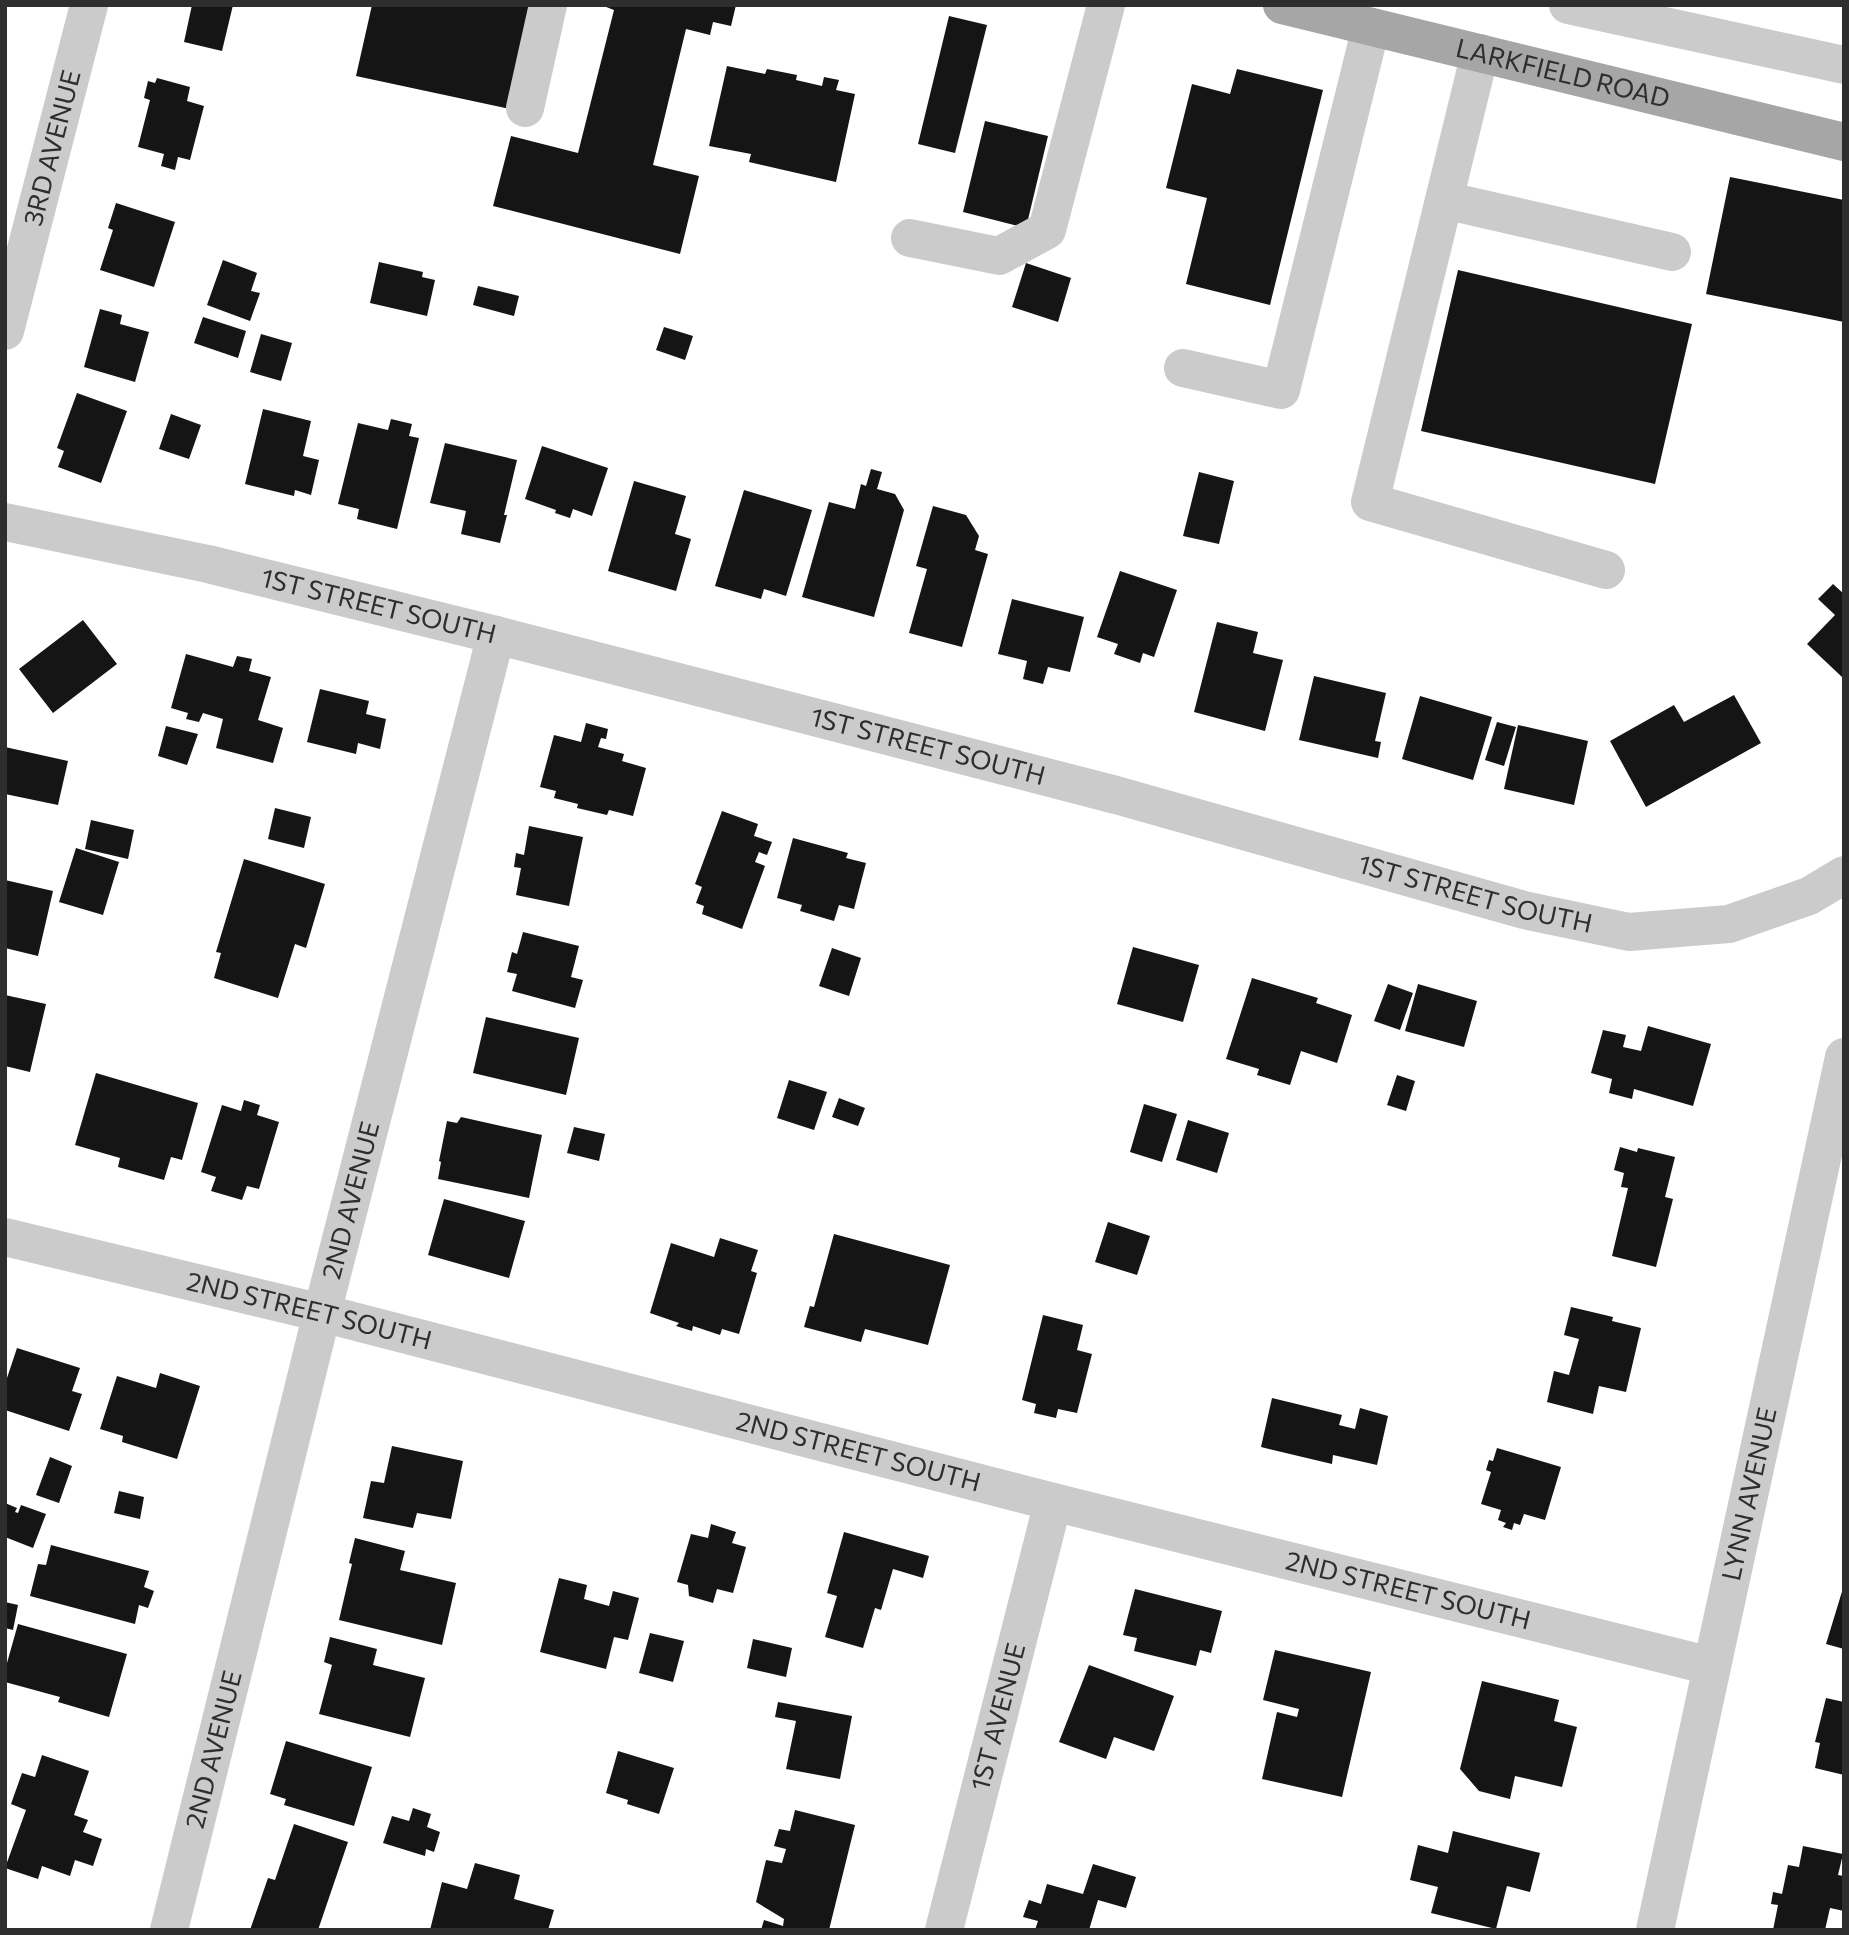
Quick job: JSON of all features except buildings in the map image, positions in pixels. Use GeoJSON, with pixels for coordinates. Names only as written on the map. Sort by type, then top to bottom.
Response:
{"type":"FeatureCollection","features":[{"type":"Feature","properties":{"kind":"main road","name":"LARKFIELD ROAD"},"geometry":{"type":"LineString","coordinates":[[1282,5],[1844,142]]}},
{"type":"Feature","properties":{"kind":"street","name":"3RD AVENUE"},"geometry":{"type":"LineString","coordinates":[[5,331],[89,5]]}},
{"type":"Feature","properties":{"kind":"street"},"geometry":{"type":"LineString","coordinates":[[525,108],[548,5]]}},
{"type":"Feature","properties":{"kind":"street"},"geometry":{"type":"LineString","coordinates":[[911,238],[999,256],[1046,230],[1106,5]]}},
{"type":"Feature","properties":{"kind":"street"},"geometry":{"type":"LineString","coordinates":[[1568,5],[1844,65]]}},
{"type":"Feature","properties":{"kind":"street"},"geometry":{"type":"LineString","coordinates":[[1183,368],[1281,390],[1371,27]]}},
{"type":"Feature","properties":{"kind":"street"},"geometry":{"type":"LineString","coordinates":[[1480,53],[1370,502],[1606,570]]}},
{"type":"Feature","properties":{"kind":"street"},"geometry":{"type":"LineString","coordinates":[[1444,200],[1672,252]]}},
{"type":"Feature","properties":{"kind":"street","name":"1ST STREET SOUTH"},"geometry":{"type":"LineString","coordinates":[[5,522],[208,564],[496,635],[1116,795],[1524,910],[1629,932],[1729,924],[1809,896],[1844,875]]}},
{"type":"Feature","properties":{"kind":"street","name":"2ND AVENUE"},"geometry":{"type":"LineString","coordinates":[[169,1930],[322,1313],[496,635]]}},
{"type":"Feature","properties":{"kind":"street","name":"LYNN AVENUE"},"geometry":{"type":"LineString","coordinates":[[1655,1930],[1844,1057]]}},
{"type":"Feature","properties":{"kind":"street","name":"2ND STREET SOUTH"},"geometry":{"type":"LineString","coordinates":[[5,1237],[322,1313],[1053,1502],[1711,1666]]}},
{"type":"Feature","properties":{"kind":"street","name":"1ST AVENUE"},"geometry":{"type":"LineString","coordinates":[[944,1930],[1053,1502]]}}]}
